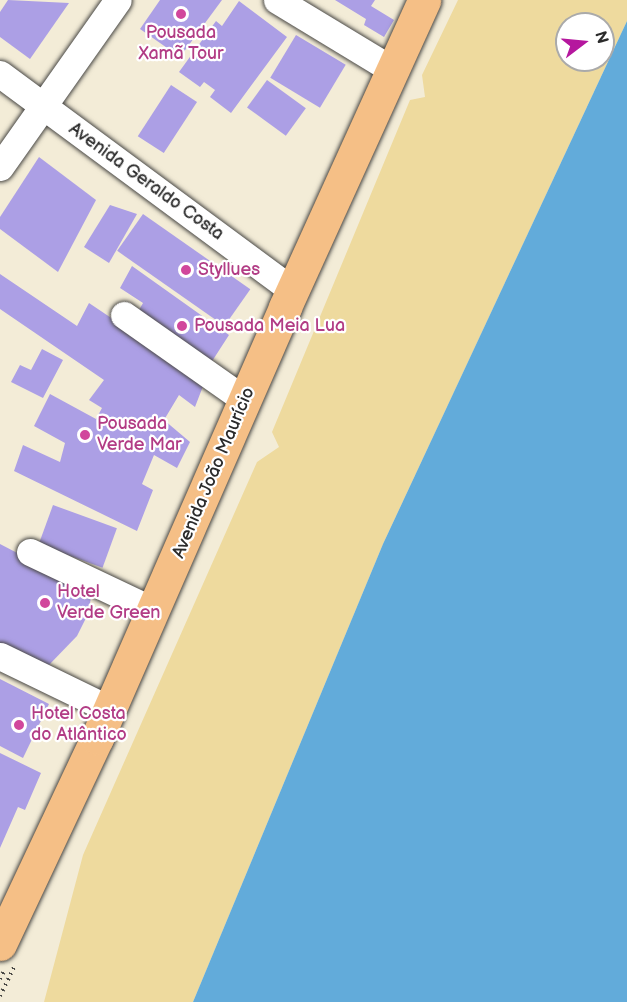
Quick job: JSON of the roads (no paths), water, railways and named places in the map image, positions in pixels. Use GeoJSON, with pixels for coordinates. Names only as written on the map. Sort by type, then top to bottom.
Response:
{"type":"FeatureCollection","features":[{"type":"Feature","properties":{"kind":"main road","name":"Avenida João Maurício"},"geometry":{"type":"LineString","coordinates":[[0,944],[154,611],[292,290],[424,0]]}},
{"type":"Feature","properties":{"kind":"street"},"geometry":{"type":"LineString","coordinates":[[0,167],[118,0]]}},
{"type":"Feature","properties":{"kind":"street"},"geometry":{"type":"LineString","coordinates":[[277,0],[391,69]]}},
{"type":"Feature","properties":{"kind":"street","name":"Avenida Geraldo Costa"},"geometry":{"type":"LineString","coordinates":[[0,74],[292,290]]}},
{"type":"Feature","properties":{"kind":"street"},"geometry":{"type":"LineString","coordinates":[[124,315],[244,400]]}},
{"type":"Feature","properties":{"kind":"street"},"geometry":{"type":"LineString","coordinates":[[30,552],[154,611]]}},
{"type":"Feature","properties":{"kind":"street"},"geometry":{"type":"LineString","coordinates":[[0,656],[109,709]]}},
{"type":"Feature","properties":{"kind":"water"},"geometry":{"type":"Polygon","coordinates":[[[627,21],[627,1002],[193,1002],[383,544],[603,72],[615,72],[615,47],[627,21]]]}},
{"type":"Feature","properties":{"kind":"place","name":"Pousada Xamã Tour"},"geometry":{"type":"Point","coordinates":[181,14]}},
{"type":"Feature","properties":{"kind":"place","name":"Styllues"},"geometry":{"type":"Point","coordinates":[186,270]}},
{"type":"Feature","properties":{"kind":"place","name":"Pousada Meia Lua"},"geometry":{"type":"Point","coordinates":[182,326]}},
{"type":"Feature","properties":{"kind":"place","name":"Pousada Verde Mar"},"geometry":{"type":"Point","coordinates":[85,435]}},
{"type":"Feature","properties":{"kind":"place","name":"Hotel Verde Green"},"geometry":{"type":"Point","coordinates":[45,603]}},
{"type":"Feature","properties":{"kind":"place","name":"Hotel Costa do Atlântico"},"geometry":{"type":"Point","coordinates":[19,725]}}]}
